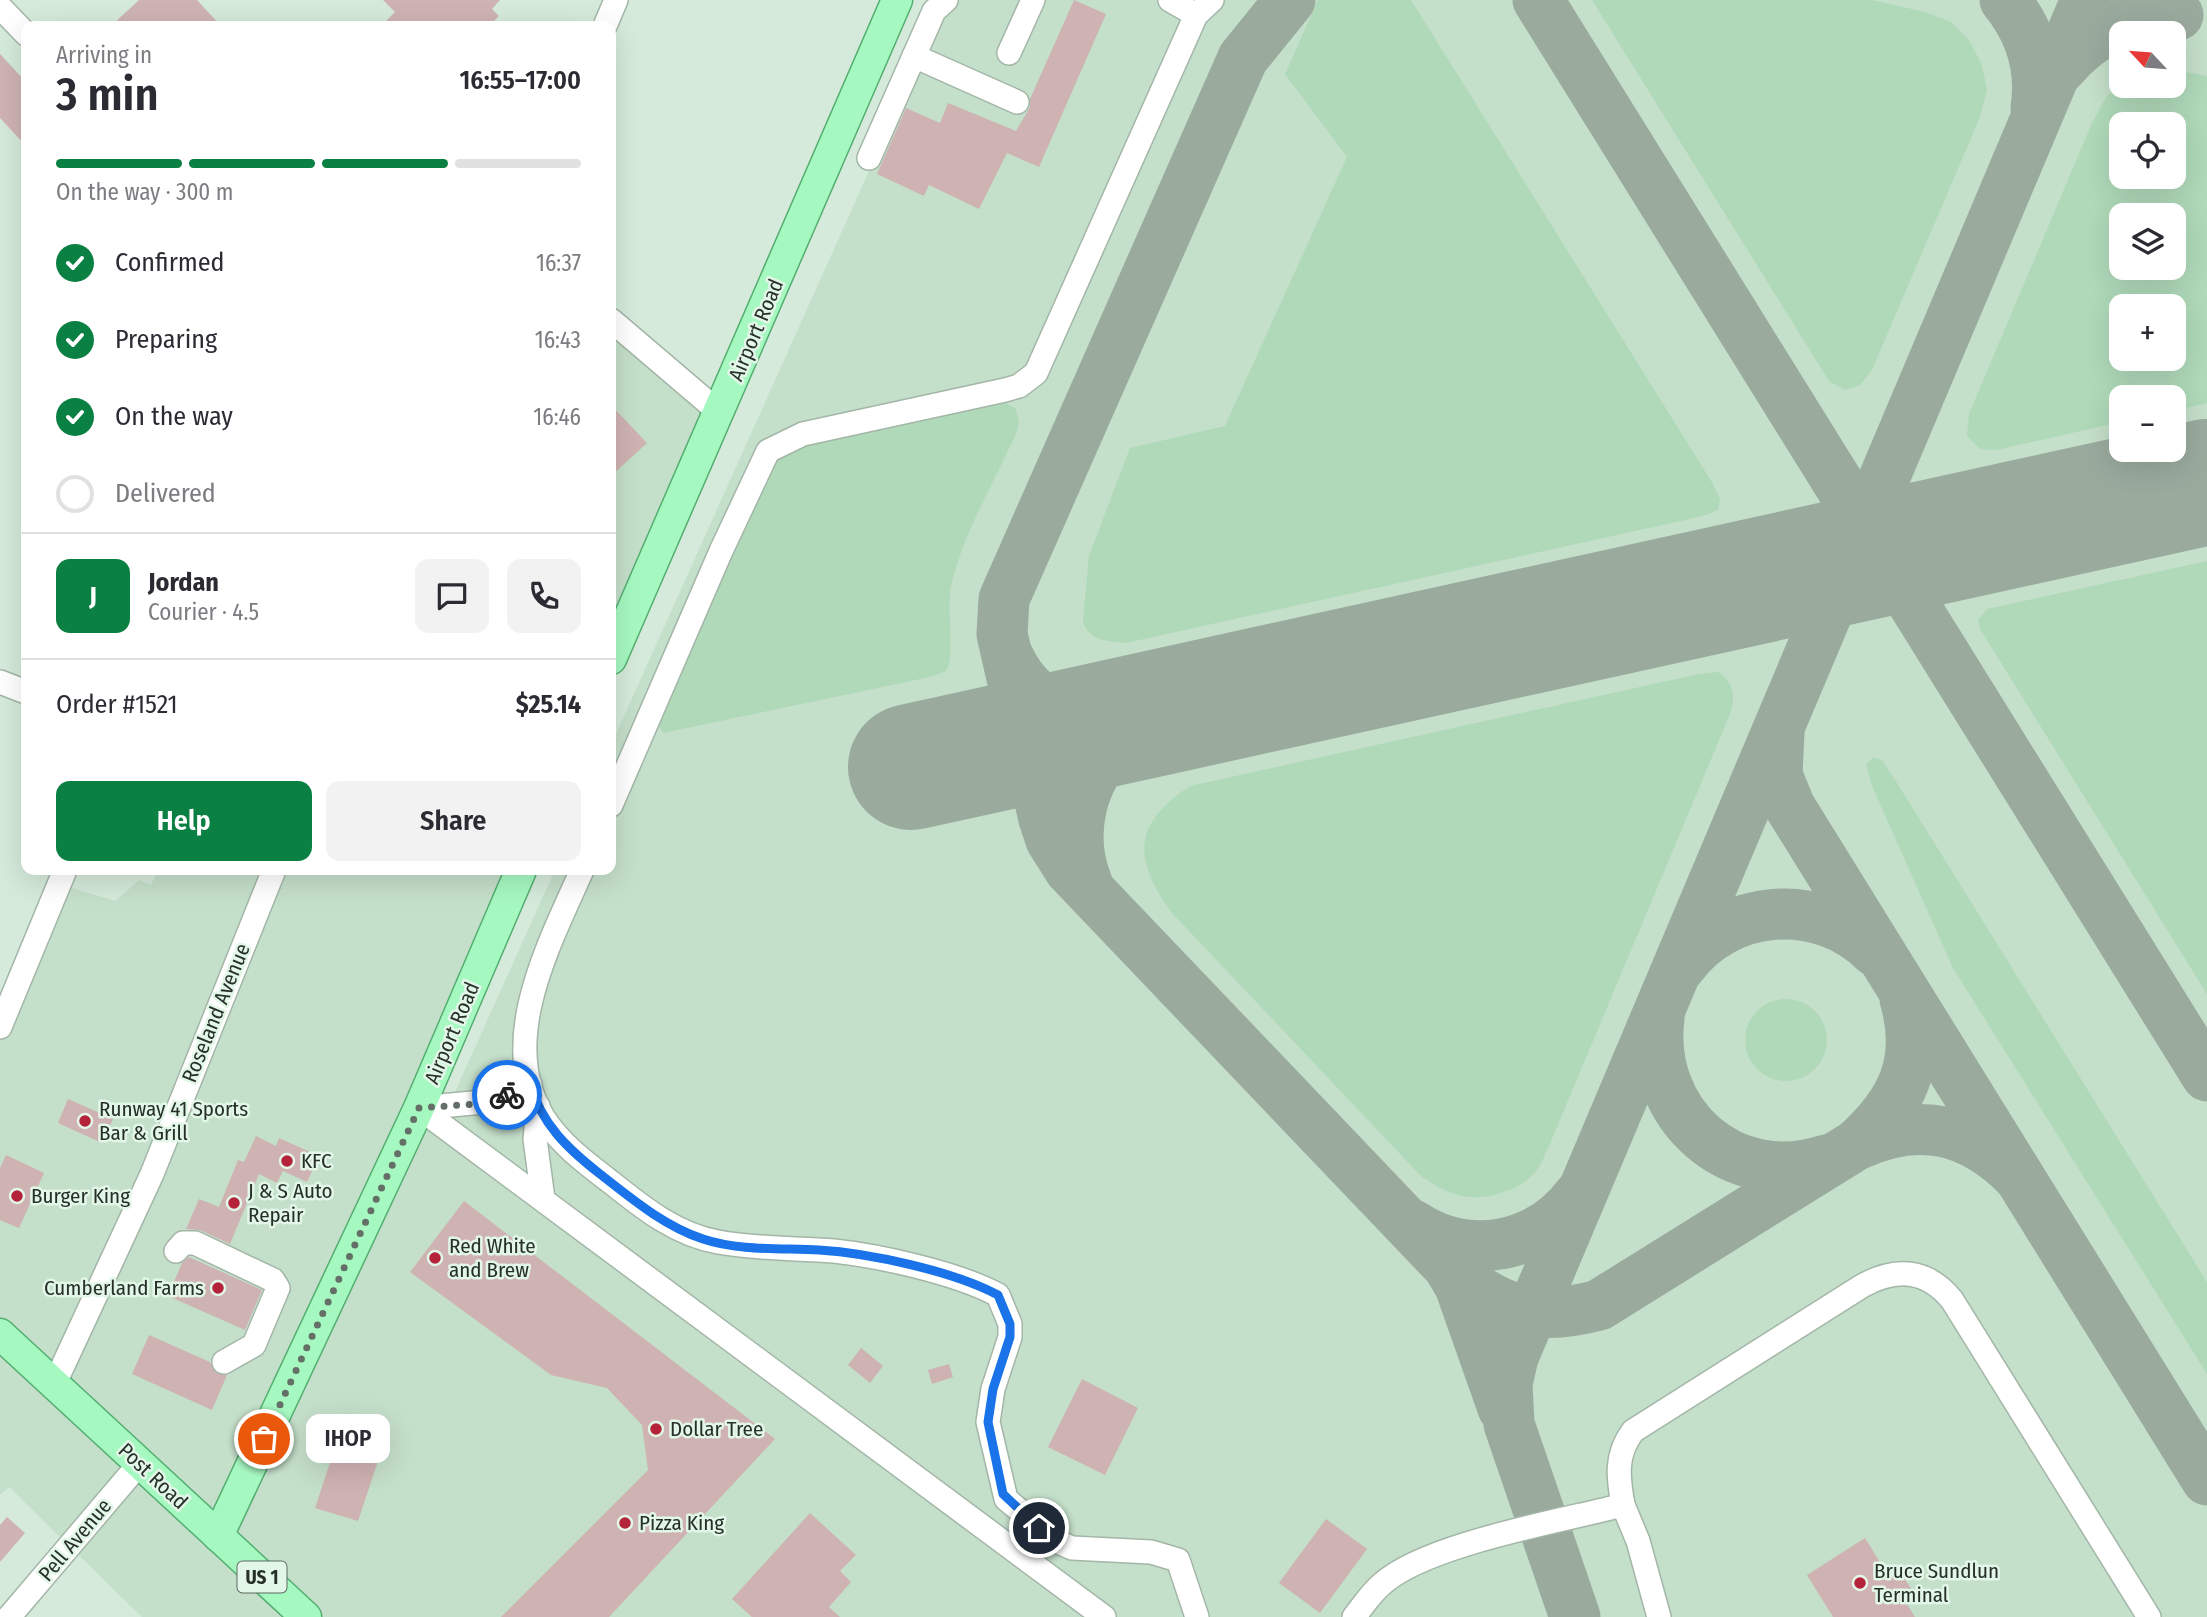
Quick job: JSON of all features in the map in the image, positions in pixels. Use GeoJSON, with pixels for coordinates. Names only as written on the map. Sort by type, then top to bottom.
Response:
{"type":"FeatureCollection","features":[{"type":"Feature","properties":{"kind":"main road","name":"Airport Road"},"geometry":{"type":"LineString","coordinates":[[616,638],[720,413],[897,0]]}},
{"type":"Feature","properties":{"kind":"main road","name":"Airport Road"},"geometry":{"type":"LineString","coordinates":[[218,1536],[419,1108],[519,875]]}},
{"type":"Feature","properties":{"kind":"main road","name":"Post Road"},"geometry":{"type":"LineString","coordinates":[[0,1334],[218,1536],[292,1612]]}},
{"type":"Feature","properties":{"kind":"street"},"geometry":{"type":"LineString","coordinates":[[607,21],[616,0]]}},
{"type":"Feature","properties":{"kind":"street"},"geometry":{"type":"LineString","coordinates":[[869,159],[934,11],[946,0]]}},
{"type":"Feature","properties":{"kind":"street"},"geometry":{"type":"LineString","coordinates":[[1009,53],[1033,0]]}},
{"type":"Feature","properties":{"kind":"street"},"geometry":{"type":"LineString","coordinates":[[616,793],[726,540],[768,451],[803,434],[1019,386],[1036,373],[1204,8],[1170,0]]}},
{"type":"Feature","properties":{"kind":"street"},"geometry":{"type":"LineString","coordinates":[[0,7],[21,29]]}},
{"type":"Feature","properties":{"kind":"street"},"geometry":{"type":"LineString","coordinates":[[914,56],[1017,102]]}},
{"type":"Feature","properties":{"kind":"street"},"geometry":{"type":"LineString","coordinates":[[616,324],[720,413]]}},
{"type":"Feature","properties":{"kind":"street"},"geometry":{"type":"LineString","coordinates":[[0,682],[21,690]]}},
{"type":"Feature","properties":{"kind":"street"},"geometry":{"type":"LineString","coordinates":[[0,1027],[63,875]]}},
{"type":"Feature","properties":{"kind":"street","name":"Roseland Avenue"},"geometry":{"type":"LineString","coordinates":[[54,1385],[152,1174],[272,875]]}},
{"type":"Feature","properties":{"kind":"street"},"geometry":{"type":"LineString","coordinates":[[580,875],[532,988],[526,1022],[530,1083],[538,1106],[549,1125],[571,1150],[643,1207],[682,1231],[715,1242],[748,1247],[838,1252],[871,1258],[968,1281],[998,1295],[1010,1324],[1010,1337],[993,1389],[988,1422],[1006,1499],[1056,1541],[1072,1548],[1152,1552],[1178,1560],[1197,1617]]}},
{"type":"Feature","properties":{"kind":"street"},"geometry":{"type":"LineString","coordinates":[[419,1108],[494,1101],[530,1083]]}},
{"type":"Feature","properties":{"kind":"street"},"geometry":{"type":"LineString","coordinates":[[538,1106],[535,1139],[543,1199]]}},
{"type":"Feature","properties":{"kind":"street"},"geometry":{"type":"LineString","coordinates":[[419,1108],[1104,1617]]}},
{"type":"Feature","properties":{"kind":"street"},"geometry":{"type":"LineString","coordinates":[[176,1251],[183,1243],[195,1243],[273,1280],[278,1288],[254,1345],[224,1362]]}},
{"type":"Feature","properties":{"kind":"street"},"geometry":{"type":"LineString","coordinates":[[1658,1617],[1637,1541],[1623,1506],[1618,1462],[1624,1443],[1633,1431],[1871,1281],[1893,1273],[1914,1273],[1944,1289],[2149,1617]]}},
{"type":"Feature","properties":{"kind":"street","name":"Pell Avenue"},"geometry":{"type":"LineString","coordinates":[[9,1617],[141,1463]]}},
{"type":"Feature","properties":{"kind":"street"},"geometry":{"type":"LineString","coordinates":[[1354,1617],[1382,1583],[1410,1564],[1458,1547],[1623,1506]]}},
{"type":"Feature","properties":{"kind":"shaded area"},"geometry":{"type":"Polygon","coordinates":[[[946,0],[2207,0],[2207,1617],[142,1617],[9,1487],[0,1495],[0,996],[52,882],[115,901],[139,880],[151,885],[156,875],[520,875],[419,1107],[441,1123],[553,875],[616,875],[616,734],[946,0]]]}},
{"type":"Feature","properties":{"kind":"shaded area"},"geometry":{"type":"Polygon","coordinates":[[[1318,0],[1411,0],[1713,484],[1720,499],[1718,510],[1703,516],[1126,643],[1100,639],[1089,633],[1083,621],[1089,556],[1130,448],[1225,426],[1347,157],[1285,74],[1318,0]]]}},
{"type":"Feature","properties":{"kind":"shaded area"},"geometry":{"type":"Polygon","coordinates":[[[1592,0],[1872,0],[1925,12],[1951,22],[1969,40],[1982,65],[1987,90],[1980,117],[1872,370],[1860,385],[1845,390],[1829,381],[1592,0]]]}},
{"type":"Feature","properties":{"kind":"shaded area"},"geometry":{"type":"Polygon","coordinates":[[[2186,72],[2207,76],[2207,403],[2186,408],[2186,385],[2109,385],[2109,425],[1996,450],[1980,449],[1967,436],[1969,414],[2092,123],[2109,94],[2109,98],[2186,98],[2186,72]]]}},
{"type":"Feature","properties":{"kind":"shaded area"},"geometry":{"type":"Polygon","coordinates":[[[616,324],[722,412],[616,652],[616,324]]]}},
{"type":"Feature","properties":{"kind":"shaded area"},"geometry":{"type":"Polygon","coordinates":[[[1005,403],[1015,408],[1019,421],[1017,431],[971,527],[956,566],[950,596],[950,655],[946,671],[930,677],[663,733],[658,725],[766,475],[779,457],[807,445],[1005,403]]]}},
{"type":"Feature","properties":{"kind":"shaded area"},"geometry":{"type":"Polygon","coordinates":[[[2207,561],[2207,994],[1980,629],[1978,620],[1987,609],[2207,561]]]}},
{"type":"Feature","properties":{"kind":"shaded area"},"geometry":{"type":"Polygon","coordinates":[[[1719,672],[1728,681],[1732,691],[1730,714],[1543,1159],[1531,1177],[1509,1190],[1485,1197],[1463,1196],[1442,1189],[1421,1176],[1172,913],[1150,876],[1145,859],[1149,829],[1171,800],[1190,786],[1699,674],[1719,672]]]}},
{"type":"Feature","properties":{"kind":"shaded area"},"geometry":{"type":"Polygon","coordinates":[[[1873,758],[1882,760],[1897,783],[2207,1282],[2207,1374],[1953,968],[1872,786],[1866,764],[1873,758]]]}},
{"type":"Feature","properties":{"kind":"shaded area"},"geometry":{"type":"Polygon","coordinates":[[[1786,999],[1802,1002],[1815,1011],[1824,1024],[1827,1040],[1824,1056],[1815,1069],[1802,1078],[1786,1081],[1770,1078],[1757,1069],[1748,1056],[1745,1040],[1748,1024],[1757,1011],[1770,1002],[1786,999]]]}},
{"type":"Feature","properties":{"kind":"building"},"geometry":{"type":"Polygon","coordinates":[[[139,0],[197,0],[216,21],[116,21],[139,0]]]}},
{"type":"Feature","properties":{"kind":"building"},"geometry":{"type":"Polygon","coordinates":[[[383,0],[500,0],[492,9],[499,16],[494,21],[386,21],[395,12],[383,0]]]}},
{"type":"Feature","properties":{"kind":"building"},"geometry":{"type":"Polygon","coordinates":[[[1074,0],[1106,14],[1039,167],[1007,153],[979,209],[929,185],[924,196],[877,174],[906,108],[940,123],[948,103],[1016,131],[1030,107],[1030,99],[1074,0]]]}},
{"type":"Feature","properties":{"kind":"building"},"geometry":{"type":"Polygon","coordinates":[[[0,54],[21,77],[21,141],[0,118],[0,54]]]}},
{"type":"Feature","properties":{"kind":"building"},"geometry":{"type":"Polygon","coordinates":[[[616,410],[647,443],[616,471],[616,410]]]}},
{"type":"Feature","properties":{"kind":"building","name":"Runway 41 Sports Bar & Grill"},"geometry":{"type":"Polygon","coordinates":[[[68,1099],[113,1119],[102,1143],[58,1123],[68,1099]]]}},
{"type":"Feature","properties":{"kind":"building"},"geometry":{"type":"Polygon","coordinates":[[[256,1136],[276,1146],[279,1138],[319,1156],[307,1182],[283,1171],[277,1183],[259,1174],[230,1244],[200,1230],[186,1229],[199,1199],[219,1207],[238,1160],[244,1162],[256,1136]]]}},
{"type":"Feature","properties":{"kind":"building","name":"Burger King"},"geometry":{"type":"Polygon","coordinates":[[[6,1155],[44,1173],[19,1228],[0,1220],[0,1168],[6,1155]]]}},
{"type":"Feature","properties":{"kind":"building"},"geometry":{"type":"Polygon","coordinates":[[[464,1201],[775,1439],[609,1617],[501,1617],[648,1470],[642,1425],[607,1388],[551,1375],[410,1272],[464,1201]]]}},
{"type":"Feature","properties":{"kind":"building","name":"Cumberland Farms"},"geometry":{"type":"Polygon","coordinates":[[[189,1257],[262,1290],[245,1330],[168,1296],[182,1263],[189,1257]]]}},
{"type":"Feature","properties":{"kind":"building","name":"Cumberland Farms"},"geometry":{"type":"Polygon","coordinates":[[[149,1335],[210,1362],[218,1374],[227,1375],[212,1410],[132,1374],[149,1335]]]}},
{"type":"Feature","properties":{"kind":"building"},"geometry":{"type":"Polygon","coordinates":[[[861,1348],[883,1366],[870,1383],[848,1365],[861,1348]]]}},
{"type":"Feature","properties":{"kind":"building"},"geometry":{"type":"Polygon","coordinates":[[[949,1364],[953,1377],[932,1384],[928,1370],[949,1364]]]}},
{"type":"Feature","properties":{"kind":"building"},"geometry":{"type":"Polygon","coordinates":[[[1082,1379],[1138,1408],[1105,1475],[1048,1447],[1082,1379]]]}},
{"type":"Feature","properties":{"kind":"building"},"geometry":{"type":"Polygon","coordinates":[[[340,1432],[383,1446],[358,1521],[315,1508],[340,1432]]]}},
{"type":"Feature","properties":{"kind":"building"},"geometry":{"type":"Polygon","coordinates":[[[810,1513],[856,1555],[840,1571],[851,1582],[829,1607],[840,1617],[752,1617],[732,1599],[810,1513]]]}},
{"type":"Feature","properties":{"kind":"building"},"geometry":{"type":"Polygon","coordinates":[[[7,1517],[25,1533],[0,1562],[0,1525],[7,1517]]]}},
{"type":"Feature","properties":{"kind":"building"},"geometry":{"type":"Polygon","coordinates":[[[1326,1519],[1367,1549],[1320,1613],[1279,1583],[1326,1519]]]}},
{"type":"Feature","properties":{"kind":"building","name":"Bruce Sundlun Terminal"},"geometry":{"type":"Polygon","coordinates":[[[1865,1538],[1889,1577],[1899,1570],[1912,1590],[1902,1596],[1915,1617],[1833,1617],[1807,1575],[1865,1538]]]}},
{"type":"Feature","properties":{"kind":"taxiway"},"geometry":{"type":"LineString","coordinates":[[1290,0],[1243,58],[1004,599],[1002,634],[1051,840],[1070,870],[1449,1267],[1466,1282],[1500,1303],[1536,1312],[1577,1310],[1599,1305],[1856,1145],[1879,1136],[1922,1129],[1962,1137],[2000,1160],[2018,1176]]}},
{"type":"Feature","properties":{"kind":"taxiway"},"geometry":{"type":"LineString","coordinates":[[1538,0],[2207,1076]]}},
{"type":"Feature","properties":{"kind":"taxiway"},"geometry":{"type":"LineString","coordinates":[[2005,0],[2022,25],[2033,51],[2037,78],[2036,108]]}},
{"type":"Feature","properties":{"kind":"taxiway"},"geometry":{"type":"LineString","coordinates":[[1575,1617],[1509,1424],[1507,1384],[1513,1357],[2086,0]]}},
{"type":"Feature","properties":{"kind":"taxiway"},"geometry":{"type":"LineString","coordinates":[[2061,68],[2086,44],[2113,28],[2144,18],[2178,15]]}},
{"type":"Feature","properties":{"kind":"taxiway"},"geometry":{"type":"LineString","coordinates":[[1009,658],[1018,674],[1040,698],[1068,712],[1118,722]]}},
{"type":"Feature","properties":{"kind":"taxiway"},"geometry":{"type":"LineString","coordinates":[[1087,883],[1078,846],[1078,827],[1086,791],[1105,758],[1127,736],[1156,714]]}},
{"type":"Feature","properties":{"kind":"taxiway"},"geometry":{"type":"LineString","coordinates":[[1779,732],[1777,775],[1790,807],[2207,1480]]}},
{"type":"Feature","properties":{"kind":"taxiway"},"geometry":{"type":"LineString","coordinates":[[1680,967],[1699,946],[1722,930],[1747,919],[1774,914],[1801,915],[1827,921],[1852,933],[1875,951]]}},
{"type":"Feature","properties":{"kind":"taxiway"},"geometry":{"type":"LineString","coordinates":[[1856,1145],[1886,1114],[1904,1080],[1910,1062],[1911,1043],[1905,999]]}},
{"type":"Feature","properties":{"kind":"taxiway"},"geometry":{"type":"LineString","coordinates":[[1659,1018],[1659,1053],[1667,1085],[1682,1114],[1703,1137],[1729,1154],[1759,1165],[1791,1167],[1826,1160]]}},
{"type":"Feature","properties":{"kind":"taxiway"},"geometry":{"type":"LineString","coordinates":[[1413,1225],[1435,1237],[1457,1243],[1480,1246],[1502,1244],[1524,1238],[1544,1227],[1563,1213],[1579,1195]]}},
{"type":"Feature","properties":{"kind":"taxiway"},"geometry":{"type":"LineString","coordinates":[[1450,1269],[1460,1286],[1503,1408]]}},
{"type":"Feature","properties":{"kind":"runway"},"geometry":{"type":"LineString","coordinates":[[911,767],[2207,482]]}},
{"type":"Feature","properties":{"kind":"way so far"},"geometry":{"type":"LineString","coordinates":[[264,1439],[419,1108],[475,1104],[494,1101],[507,1095]]}},
{"type":"Feature","properties":{"kind":"place","name":"Runway 41 Sports Bar & Grill"},"geometry":{"type":"Point","coordinates":[85,1121]}},
{"type":"Feature","properties":{"kind":"place","name":"KFC"},"geometry":{"type":"Point","coordinates":[287,1161]}},
{"type":"Feature","properties":{"kind":"place","name":"Burger King"},"geometry":{"type":"Point","coordinates":[17,1196]}},
{"type":"Feature","properties":{"kind":"place","name":"J & S Auto Repair"},"geometry":{"type":"Point","coordinates":[234,1203]}},
{"type":"Feature","properties":{"kind":"place","name":"Red White and Brew"},"geometry":{"type":"Point","coordinates":[435,1258]}},
{"type":"Feature","properties":{"kind":"place","name":"Cumberland Farms"},"geometry":{"type":"Point","coordinates":[218,1288]}},
{"type":"Feature","properties":{"kind":"place","name":"Dollar Tree"},"geometry":{"type":"Point","coordinates":[656,1429]}},
{"type":"Feature","properties":{"kind":"place","name":"IHOP"},"geometry":{"type":"Point","coordinates":[264,1439]}},
{"type":"Feature","properties":{"kind":"place","name":"Pizza King"},"geometry":{"type":"Point","coordinates":[625,1523]}},
{"type":"Feature","properties":{"kind":"place","name":"Bruce Sundlun Terminal"},"geometry":{"type":"Point","coordinates":[1860,1583]}},
{"type":"Feature","properties":{"kind":"route"},"geometry":{"type":"LineString","coordinates":[[507,1095],[530,1083],[542,1115],[571,1150],[643,1207],[682,1231],[715,1242],[748,1247],[838,1252],[871,1258],[968,1281],[998,1295],[1010,1324],[1010,1337],[993,1389],[988,1422],[1003,1494],[1021,1515],[1039,1528]]}}]}
